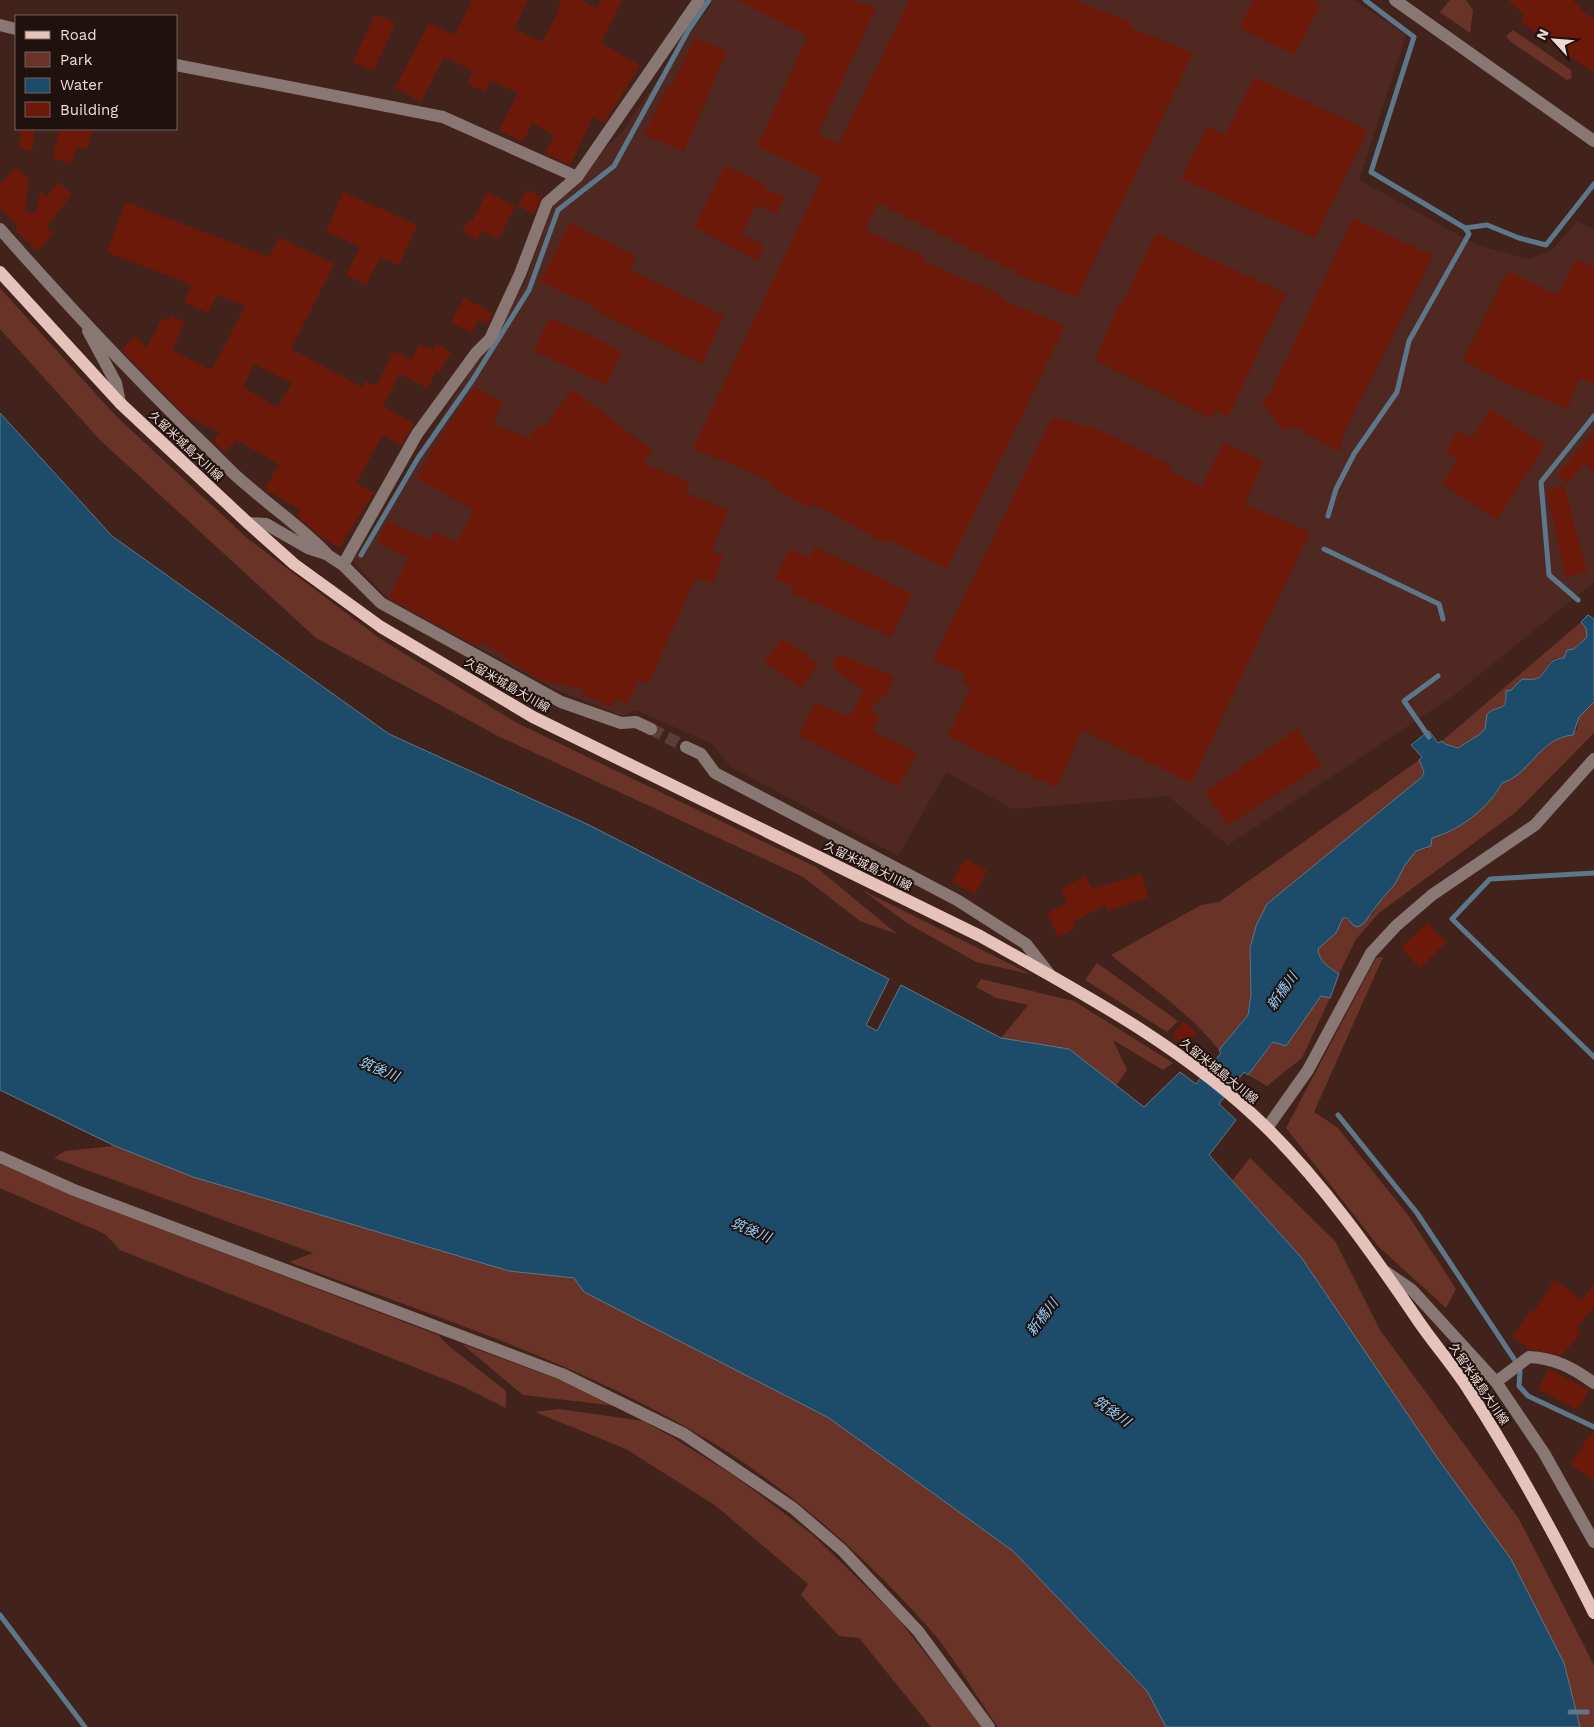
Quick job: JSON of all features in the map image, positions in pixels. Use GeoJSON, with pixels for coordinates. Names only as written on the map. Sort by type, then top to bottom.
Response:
{"type":"FeatureCollection","features":[{"type":"Feature","properties":{"kind":"main road","name":"久留米城島大川線"},"geometry":{"type":"LineString","coordinates":[[0,272],[120,403],[294,564],[381,627],[533,717],[980,936],[1051,975],[1125,1019],[1180,1055],[1249,1112],[1267,1128],[1339,1208],[1469,1390],[1540,1507],[1594,1613]]}},
{"type":"Feature","properties":{"kind":"street"},"geometry":{"type":"LineString","coordinates":[[342,565],[417,434],[476,353],[490,339],[520,274],[547,204],[577,177],[699,0]]}},
{"type":"Feature","properties":{"kind":"street"},"geometry":{"type":"LineString","coordinates":[[1395,0],[1594,141]]}},
{"type":"Feature","properties":{"kind":"street"},"geometry":{"type":"LineString","coordinates":[[0,25],[15,29]]}},
{"type":"Feature","properties":{"kind":"street"},"geometry":{"type":"LineString","coordinates":[[178,65],[443,117],[577,177]]}},
{"type":"Feature","properties":{"kind":"street"},"geometry":{"type":"LineString","coordinates":[[0,229],[87,327],[106,344],[169,411],[247,486],[311,538],[326,554],[342,565],[381,603],[561,702],[621,723],[636,722],[651,729]]}},
{"type":"Feature","properties":{"kind":"street"},"geometry":{"type":"LineString","coordinates":[[87,327],[93,344],[116,383],[120,403]]}},
{"type":"Feature","properties":{"kind":"street"},"geometry":{"type":"LineString","coordinates":[[248,522],[266,524],[308,548],[326,554]]}},
{"type":"Feature","properties":{"kind":"street"},"geometry":{"type":"LineString","coordinates":[[686,747],[702,754],[715,774],[957,900],[1026,944],[1051,975]]}},
{"type":"Feature","properties":{"kind":"street"},"geometry":{"type":"LineString","coordinates":[[1267,1128],[1308,1070],[1372,953],[1396,926],[1432,895],[1534,826],[1594,759]]}},
{"type":"Feature","properties":{"kind":"street"},"geometry":{"type":"LineString","coordinates":[[0,1157],[74,1190],[562,1374],[684,1434],[793,1508],[842,1550],[918,1631],[989,1727]]}},
{"type":"Feature","properties":{"kind":"street"},"geometry":{"type":"LineString","coordinates":[[1386,1272],[1412,1290],[1496,1382],[1544,1453],[1594,1542]]}},
{"type":"Feature","properties":{"kind":"street"},"geometry":{"type":"LineString","coordinates":[[1496,1382],[1529,1357],[1546,1358],[1572,1368],[1594,1383]]}},
{"type":"Feature","properties":{"kind":"shaded area"},"geometry":{"type":"Polygon","coordinates":[[[714,0],[1354,0],[1406,35],[1359,180],[1479,246],[1529,259],[1551,251],[1578,221],[1594,230],[1594,582],[1453,696],[1228,845],[1168,796],[1013,809],[946,772],[898,856],[731,767],[712,744],[636,710],[623,716],[559,691],[389,599],[353,561],[524,284],[557,194],[621,133],[714,0]]]}},
{"type":"Feature","properties":{"kind":"green space"},"geometry":{"type":"Polygon","coordinates":[[[1450,0],[1466,0],[1473,10],[1470,33],[1440,12],[1450,0]]]}},
{"type":"Feature","properties":{"kind":"green space"},"geometry":{"type":"Polygon","coordinates":[[[1513,30],[1571,70],[1572,78],[1567,80],[1511,42],[1506,36],[1513,30]]]}},
{"type":"Feature","properties":{"kind":"green space"},"geometry":{"type":"Polygon","coordinates":[[[0,288],[115,415],[247,538],[379,638],[517,723],[816,867],[897,934],[860,921],[803,877],[498,736],[316,638],[100,440],[0,329],[0,288]]]}},
{"type":"Feature","properties":{"kind":"green space"},"geometry":{"type":"Polygon","coordinates":[[[1581,622],[1586,628],[1587,637],[1564,658],[1556,658],[1548,664],[1542,675],[1535,679],[1522,679],[1510,691],[1506,690],[1504,706],[1487,714],[1485,729],[1480,734],[1458,748],[1445,744],[1442,741],[1581,622]]]}},
{"type":"Feature","properties":{"kind":"green space"},"geometry":{"type":"Polygon","coordinates":[[[1594,702],[1594,733],[1516,812],[1379,913],[1356,939],[1339,974],[1325,964],[1320,957],[1318,949],[1336,933],[1343,918],[1352,922],[1372,915],[1381,900],[1395,884],[1410,856],[1416,851],[1427,849],[1432,838],[1453,830],[1473,817],[1490,801],[1502,783],[1515,777],[1535,756],[1552,743],[1577,730],[1579,717],[1594,702]]]}},
{"type":"Feature","properties":{"kind":"green space"},"geometry":{"type":"Polygon","coordinates":[[[1419,760],[1423,773],[1415,784],[1267,904],[1250,969],[1251,995],[1248,1015],[1219,1050],[1182,1012],[1111,955],[1201,905],[1219,902],[1419,760]]]}},
{"type":"Feature","properties":{"kind":"green space"},"geometry":{"type":"Polygon","coordinates":[[[862,890],[1030,974],[976,962],[907,923],[862,890]]]}},
{"type":"Feature","properties":{"kind":"green space"},"geometry":{"type":"Polygon","coordinates":[[[1383,957],[1314,1112],[1337,1127],[1408,1215],[1456,1289],[1446,1308],[1379,1247],[1286,1128],[1376,958],[1383,957]]]}},
{"type":"Feature","properties":{"kind":"green space"},"geometry":{"type":"Polygon","coordinates":[[[1097,963],[1178,1021],[1167,1032],[1085,980],[1097,963]]]}},
{"type":"Feature","properties":{"kind":"green space"},"geometry":{"type":"Polygon","coordinates":[[[981,979],[1074,1001],[1173,1063],[1163,1070],[1113,1040],[1127,1070],[1116,1086],[1144,1107],[1180,1072],[1142,1125],[901,985],[1001,1038],[1028,1005],[996,998],[976,987],[981,979]]]}},
{"type":"Feature","properties":{"kind":"green space"},"geometry":{"type":"Polygon","coordinates":[[[1321,996],[1330,998],[1302,1058],[1267,1086],[1248,1075],[1274,1042],[1286,1046],[1321,996]]]}},
{"type":"Feature","properties":{"kind":"green space"},"geometry":{"type":"Polygon","coordinates":[[[0,1083],[563,1268],[963,1492],[1187,1727],[998,1727],[937,1638],[875,1571],[847,1544],[787,1494],[724,1450],[643,1404],[544,1358],[289,1262],[313,1253],[54,1158],[65,1151],[114,1146],[0,1090],[0,1083]]]}},
{"type":"Feature","properties":{"kind":"green space"},"geometry":{"type":"Polygon","coordinates":[[[1236,1120],[1209,1155],[1232,1181],[1250,1158],[1335,1241],[1380,1330],[1519,1519],[1594,1665],[1594,1727],[1548,1727],[1192,1141],[1236,1120]]]}},
{"type":"Feature","properties":{"kind":"green space"},"geometry":{"type":"Polygon","coordinates":[[[0,1164],[71,1195],[438,1335],[450,1347],[506,1391],[506,1408],[464,1387],[120,1250],[105,1234],[0,1188],[0,1164]]]}},
{"type":"Feature","properties":{"kind":"green space"},"geometry":{"type":"Polygon","coordinates":[[[462,1344],[558,1379],[617,1406],[523,1395],[462,1344]]]}},
{"type":"Feature","properties":{"kind":"green space"},"geometry":{"type":"Polygon","coordinates":[[[559,1409],[643,1421],[736,1477],[813,1535],[896,1616],[983,1727],[931,1727],[859,1638],[839,1636],[801,1595],[808,1584],[716,1506],[626,1449],[535,1412],[559,1409]]]}},
{"type":"Feature","properties":{"kind":"water"},"geometry":{"type":"Polygon","coordinates":[[[0,413],[112,536],[389,734],[589,825],[889,979],[866,1025],[877,1031],[901,985],[1001,1038],[1069,1049],[1144,1107],[1180,1072],[1196,1084],[1221,1053],[1219,1050],[1248,1015],[1251,995],[1250,948],[1256,926],[1267,904],[1422,777],[1424,771],[1419,760],[1422,757],[1411,745],[1429,731],[1438,743],[1442,741],[1445,744],[1458,748],[1480,734],[1485,729],[1487,714],[1504,706],[1506,690],[1510,691],[1522,679],[1539,677],[1549,664],[1564,658],[1567,650],[1574,649],[1587,637],[1586,628],[1581,622],[1588,615],[1594,619],[1594,702],[1579,717],[1573,735],[1561,738],[1543,749],[1520,773],[1502,783],[1490,801],[1473,817],[1453,830],[1432,838],[1431,846],[1416,851],[1405,865],[1395,884],[1364,923],[1358,927],[1354,926],[1347,918],[1343,918],[1336,933],[1318,949],[1322,961],[1339,974],[1330,998],[1321,996],[1286,1046],[1273,1042],[1248,1075],[1244,1072],[1219,1104],[1236,1120],[1209,1155],[1301,1257],[1438,1459],[1511,1559],[1564,1663],[1580,1727],[1166,1727],[1147,1691],[1013,1551],[829,1418],[584,1292],[574,1278],[509,1271],[193,1177],[115,1146],[0,1090],[0,413]]]}},
{"type":"Feature","properties":{"kind":"building"},"geometry":{"type":"Polygon","coordinates":[[[472,0],[528,0],[514,29],[542,42],[559,11],[557,10],[562,0],[580,0],[596,8],[602,0],[622,0],[601,43],[640,65],[604,123],[593,117],[570,165],[545,154],[554,135],[532,123],[523,142],[499,130],[518,93],[490,80],[485,92],[467,84],[473,71],[444,57],[421,102],[395,88],[429,23],[455,35],[472,0]]]}},
{"type":"Feature","properties":{"kind":"building"},"geometry":{"type":"Polygon","coordinates":[[[737,0],[851,0],[876,8],[818,134],[839,144],[909,0],[1078,0],[1078,2],[1133,23],[1130,27],[1193,53],[1077,297],[1015,274],[1016,272],[880,204],[877,205],[865,230],[925,257],[924,261],[1003,296],[1001,299],[1065,326],[947,569],[887,539],[885,543],[813,504],[811,509],[771,486],[772,482],[693,448],[822,178],[757,146],[808,36],[737,0]]]}},
{"type":"Feature","properties":{"kind":"building"},"geometry":{"type":"Polygon","coordinates":[[[1253,0],[1313,0],[1321,4],[1295,55],[1239,28],[1253,0]]]}},
{"type":"Feature","properties":{"kind":"building"},"geometry":{"type":"Polygon","coordinates":[[[1508,0],[1572,0],[1582,9],[1581,11],[1594,19],[1594,73],[1521,22],[1524,15],[1508,0]]]}},
{"type":"Feature","properties":{"kind":"building"},"geometry":{"type":"Polygon","coordinates":[[[375,14],[395,23],[374,71],[353,62],[375,14]]]}},
{"type":"Feature","properties":{"kind":"building"},"geometry":{"type":"Polygon","coordinates":[[[695,38],[727,51],[684,152],[644,135],[668,85],[672,86],[695,38]]]}},
{"type":"Feature","properties":{"kind":"building"},"geometry":{"type":"Polygon","coordinates":[[[1254,77],[1368,130],[1315,238],[1181,179],[1207,126],[1225,135],[1254,77]]]}},
{"type":"Feature","properties":{"kind":"building"},"geometry":{"type":"Polygon","coordinates":[[[21,130],[35,130],[32,152],[19,148],[21,130]]]}},
{"type":"Feature","properties":{"kind":"building"},"geometry":{"type":"Polygon","coordinates":[[[60,130],[93,130],[87,149],[77,146],[72,164],[52,158],[60,130]]]}},
{"type":"Feature","properties":{"kind":"building"},"geometry":{"type":"Polygon","coordinates":[[[725,166],[766,185],[764,189],[785,196],[777,214],[756,205],[742,235],[764,245],[758,261],[694,227],[725,166]]]}},
{"type":"Feature","properties":{"kind":"building"},"geometry":{"type":"Polygon","coordinates":[[[16,167],[29,179],[25,211],[35,213],[41,191],[47,197],[58,182],[72,194],[46,227],[53,234],[38,251],[15,230],[18,226],[0,208],[0,184],[16,167]]]}},
{"type":"Feature","properties":{"kind":"building"},"geometry":{"type":"Polygon","coordinates":[[[527,189],[542,197],[534,214],[518,206],[527,189]]]}},
{"type":"Feature","properties":{"kind":"building"},"geometry":{"type":"Polygon","coordinates":[[[343,192],[417,225],[399,265],[380,257],[366,285],[346,275],[360,247],[326,232],[343,192]]]}},
{"type":"Feature","properties":{"kind":"building"},"geometry":{"type":"Polygon","coordinates":[[[487,192],[515,206],[499,239],[482,231],[477,240],[462,232],[468,220],[472,222],[487,192]]]}},
{"type":"Feature","properties":{"kind":"building"},"geometry":{"type":"Polygon","coordinates":[[[126,202],[269,257],[279,237],[334,264],[291,349],[362,387],[365,381],[376,386],[394,351],[411,360],[419,344],[433,350],[436,344],[451,352],[440,373],[436,371],[428,388],[400,374],[383,406],[414,424],[401,446],[383,435],[356,483],[374,493],[339,548],[319,535],[296,515],[301,510],[265,489],[279,464],[236,440],[225,452],[213,441],[220,433],[185,415],[122,350],[135,336],[147,348],[162,318],[168,321],[171,316],[185,322],[172,350],[212,370],[245,306],[217,295],[208,313],[184,302],[192,285],[107,252],[126,202]],[[254,364],[243,387],[278,408],[292,383],[254,364]]]}},
{"type":"Feature","properties":{"kind":"building"},"geometry":{"type":"Polygon","coordinates":[[[1353,218],[1433,256],[1343,435],[1340,452],[1293,426],[1284,431],[1261,401],[1270,394],[1353,218]]]}},
{"type":"Feature","properties":{"kind":"building"},"geometry":{"type":"Polygon","coordinates":[[[570,223],[636,256],[630,270],[724,316],[702,364],[592,309],[593,306],[540,282],[570,223]]]}},
{"type":"Feature","properties":{"kind":"building"},"geometry":{"type":"Polygon","coordinates":[[[1156,233],[1286,294],[1228,417],[1216,410],[1212,419],[1095,360],[1119,304],[1122,305],[1156,233]]]}},
{"type":"Feature","properties":{"kind":"building"},"geometry":{"type":"Polygon","coordinates":[[[1576,259],[1594,267],[1594,384],[1580,378],[1567,409],[1506,383],[1463,360],[1508,271],[1558,295],[1576,259]]]}},
{"type":"Feature","properties":{"kind":"building"},"geometry":{"type":"Polygon","coordinates":[[[464,298],[493,313],[488,324],[478,320],[472,333],[451,323],[464,298]]]}},
{"type":"Feature","properties":{"kind":"building"},"geometry":{"type":"Polygon","coordinates":[[[549,318],[588,334],[622,352],[606,385],[534,351],[549,318]]]}},
{"type":"Feature","properties":{"kind":"building"},"geometry":{"type":"Polygon","coordinates":[[[475,387],[503,402],[493,424],[528,438],[539,424],[544,428],[572,389],[652,450],[644,463],[690,483],[686,492],[728,510],[712,552],[724,556],[713,584],[696,578],[648,684],[639,680],[627,705],[616,699],[611,707],[581,694],[584,689],[539,680],[481,641],[479,647],[389,598],[408,558],[377,542],[387,522],[429,539],[436,532],[457,542],[474,510],[416,478],[450,422],[475,387]]]}},
{"type":"Feature","properties":{"kind":"building"},"geometry":{"type":"Polygon","coordinates":[[[1490,409],[1545,445],[1497,520],[1442,484],[1458,459],[1446,451],[1458,430],[1472,438],[1490,409]]]}},
{"type":"Feature","properties":{"kind":"building"},"geometry":{"type":"Polygon","coordinates":[[[1052,417],[1100,430],[1172,466],[1169,471],[1202,486],[1223,443],[1263,461],[1245,504],[1310,532],[1191,783],[1082,730],[1057,788],[948,736],[971,687],[962,682],[965,674],[933,660],[1052,417]]]}},
{"type":"Feature","properties":{"kind":"building"},"geometry":{"type":"Polygon","coordinates":[[[1594,431],[1594,472],[1584,463],[1568,484],[1557,475],[1594,431]]]}},
{"type":"Feature","properties":{"kind":"building"},"geometry":{"type":"Polygon","coordinates":[[[1564,485],[1587,572],[1566,577],[1546,490],[1564,485]]]}},
{"type":"Feature","properties":{"kind":"building"},"geometry":{"type":"Polygon","coordinates":[[[815,547],[912,594],[891,637],[792,593],[794,588],[775,579],[789,549],[810,557],[815,547]]]}},
{"type":"Feature","properties":{"kind":"building"},"geometry":{"type":"Polygon","coordinates":[[[782,638],[819,664],[801,688],[764,662],[782,638]]]}},
{"type":"Feature","properties":{"kind":"building"},"geometry":{"type":"Polygon","coordinates":[[[837,654],[894,676],[888,692],[870,709],[879,717],[873,732],[917,752],[899,787],[798,735],[815,702],[849,717],[864,691],[832,667],[837,654]]]}},
{"type":"Feature","properties":{"kind":"building"},"geometry":{"type":"Polygon","coordinates":[[[1297,729],[1322,765],[1228,825],[1205,792],[1297,729]]]}},
{"type":"Feature","properties":{"kind":"building"},"geometry":{"type":"Polygon","coordinates":[[[965,859],[987,870],[975,894],[952,882],[965,859]]]}},
{"type":"Feature","properties":{"kind":"building"},"geometry":{"type":"Polygon","coordinates":[[[1141,874],[1149,897],[1107,911],[1105,905],[1073,922],[1076,928],[1058,937],[1047,913],[1068,903],[1061,889],[1085,876],[1093,889],[1141,874]]]}},
{"type":"Feature","properties":{"kind":"building"},"geometry":{"type":"Polygon","coordinates":[[[1427,923],[1446,942],[1420,968],[1401,948],[1427,923]]]}},
{"type":"Feature","properties":{"kind":"building"},"geometry":{"type":"Polygon","coordinates":[[[1184,1021],[1197,1033],[1185,1047],[1172,1035],[1184,1021]]]}},
{"type":"Feature","properties":{"kind":"building"},"geometry":{"type":"Polygon","coordinates":[[[1554,1280],[1582,1300],[1594,1284],[1594,1306],[1577,1329],[1581,1333],[1562,1355],[1528,1349],[1513,1337],[1531,1310],[1534,1312],[1554,1280]]]}},
{"type":"Feature","properties":{"kind":"building"},"geometry":{"type":"Polygon","coordinates":[[[1549,1369],[1589,1390],[1578,1410],[1538,1389],[1549,1369]]]}},
{"type":"Feature","properties":{"kind":"building"},"geometry":{"type":"Polygon","coordinates":[[[1594,1430],[1594,1481],[1570,1464],[1594,1430]]]}},
{"type":"Feature","properties":{"kind":"waterway"},"geometry":{"type":"LineString","coordinates":[[361,555],[418,458],[472,381],[529,290],[558,210],[614,166],[688,31],[709,0]]}},
{"type":"Feature","properties":{"kind":"waterway"},"geometry":{"type":"LineString","coordinates":[[1328,516],[1336,489],[1354,454],[1397,392],[1409,341],[1469,234],[1465,228],[1371,172],[1414,37],[1365,0]]}},
{"type":"Feature","properties":{"kind":"waterway"},"geometry":{"type":"LineString","coordinates":[[1465,228],[1487,225],[1519,238],[1546,245],[1594,184]]}},
{"type":"Feature","properties":{"kind":"waterway"},"geometry":{"type":"LineString","coordinates":[[1578,600],[1549,575],[1541,482],[1594,416]]}},
{"type":"Feature","properties":{"kind":"waterway"},"geometry":{"type":"LineString","coordinates":[[1324,549],[1439,604],[1443,619]]}},
{"type":"Feature","properties":{"kind":"waterway"},"geometry":{"type":"LineString","coordinates":[[1429,737],[1404,701],[1438,676]]}},
{"type":"Feature","properties":{"kind":"waterway"},"geometry":{"type":"LineString","coordinates":[[1594,873],[1490,879],[1452,919],[1594,1057]]}},
{"type":"Feature","properties":{"kind":"waterway"},"geometry":{"type":"LineString","coordinates":[[1338,1115],[1417,1213],[1514,1359]]}},
{"type":"Feature","properties":{"kind":"waterway"},"geometry":{"type":"LineString","coordinates":[[1520,1371],[1519,1386],[1528,1396],[1594,1427]]}},
{"type":"Feature","properties":{"kind":"waterway"},"geometry":{"type":"LineString","coordinates":[[0,1615],[85,1727]]}},
{"type":"Feature","properties":{"kind":"waterway"},"geometry":{"type":"LineString","coordinates":[[1570,1712],[1587,1712]]}},
{"type":"Feature","properties":{"kind":"tunnel"},"geometry":{"type":"LineString","coordinates":[[651,729],[686,747]]}},
{"type":"Feature","properties":{"kind":"water label","name":"新橋川"},"geometry":{"type":"Point","coordinates":[1282,991]}},
{"type":"Feature","properties":{"kind":"water label","name":"筑後川"},"geometry":{"type":"Point","coordinates":[379,1069]}},
{"type":"Feature","properties":{"kind":"water label","name":"筑後川"},"geometry":{"type":"Point","coordinates":[751,1230]}},
{"type":"Feature","properties":{"kind":"water label","name":"新橋川"},"geometry":{"type":"Point","coordinates":[1042,1317]}},
{"type":"Feature","properties":{"kind":"water label","name":"筑後川"},"geometry":{"type":"Point","coordinates":[1112,1411]}}]}
